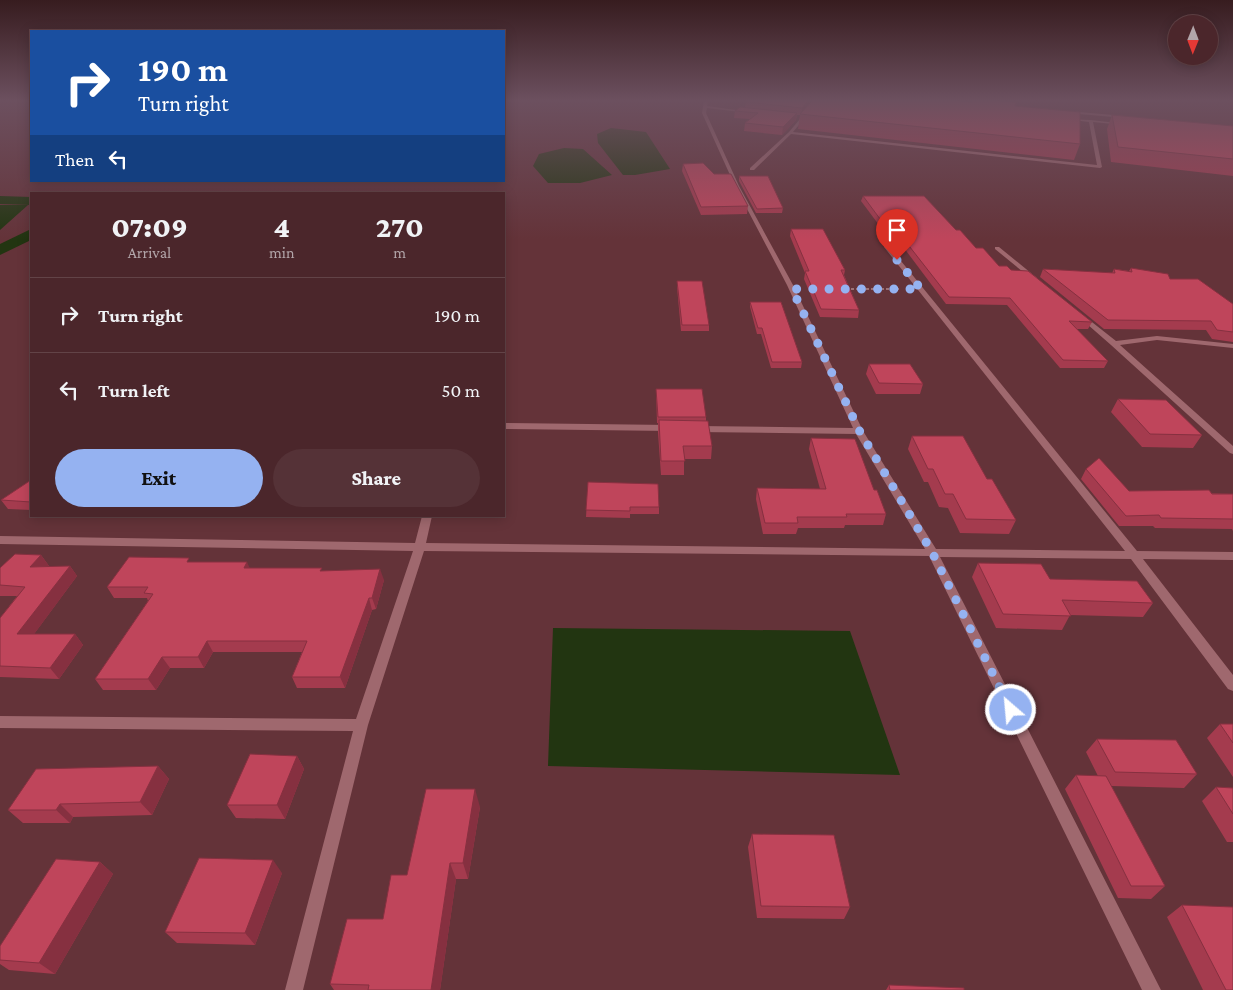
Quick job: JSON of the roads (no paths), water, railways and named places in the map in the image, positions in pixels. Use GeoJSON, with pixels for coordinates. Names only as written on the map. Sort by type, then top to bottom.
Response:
{"type":"FeatureCollection","features":[{"type":"Feature","properties":{"kind":"street"},"geometry":{"type":"LineString","coordinates":[[719,146],[737,186],[790,285],[859,430],[932,552],[1152,990]]}},
{"type":"Feature","properties":{"kind":"street"},"geometry":{"type":"LineString","coordinates":[[752,169],[776,146]]}},
{"type":"Feature","properties":{"kind":"street"},"geometry":{"type":"LineString","coordinates":[[907,146],[1100,168],[1096,146]]}},
{"type":"Feature","properties":{"kind":"street"},"geometry":{"type":"LineString","coordinates":[[886,246],[1132,554],[1233,685]]}},
{"type":"Feature","properties":{"kind":"street"},"geometry":{"type":"LineString","coordinates":[[997,248],[1041,284]]}},
{"type":"Feature","properties":{"kind":"street"},"geometry":{"type":"LineString","coordinates":[[1077,313],[1114,343],[1233,451]]}},
{"type":"Feature","properties":{"kind":"street"},"geometry":{"type":"LineString","coordinates":[[1114,343],[1157,338],[1233,346]]}},
{"type":"Feature","properties":{"kind":"street"},"geometry":{"type":"LineString","coordinates":[[505,426],[859,430]]}},
{"type":"Feature","properties":{"kind":"street"},"geometry":{"type":"LineString","coordinates":[[294,990],[361,725],[420,547],[427,517]]}},
{"type":"Feature","properties":{"kind":"street"},"geometry":{"type":"LineString","coordinates":[[0,540],[420,547],[1233,556]]}},
{"type":"Feature","properties":{"kind":"street"},"geometry":{"type":"LineString","coordinates":[[0,722],[361,725]]}},
{"type":"Feature","properties":{"kind":"waterway"},"geometry":{"type":"LineString","coordinates":[[0,200],[30,201]]}},
{"type":"Feature","properties":{"kind":"waterway"},"geometry":{"type":"LineString","coordinates":[[0,250],[30,235]]}}]}
